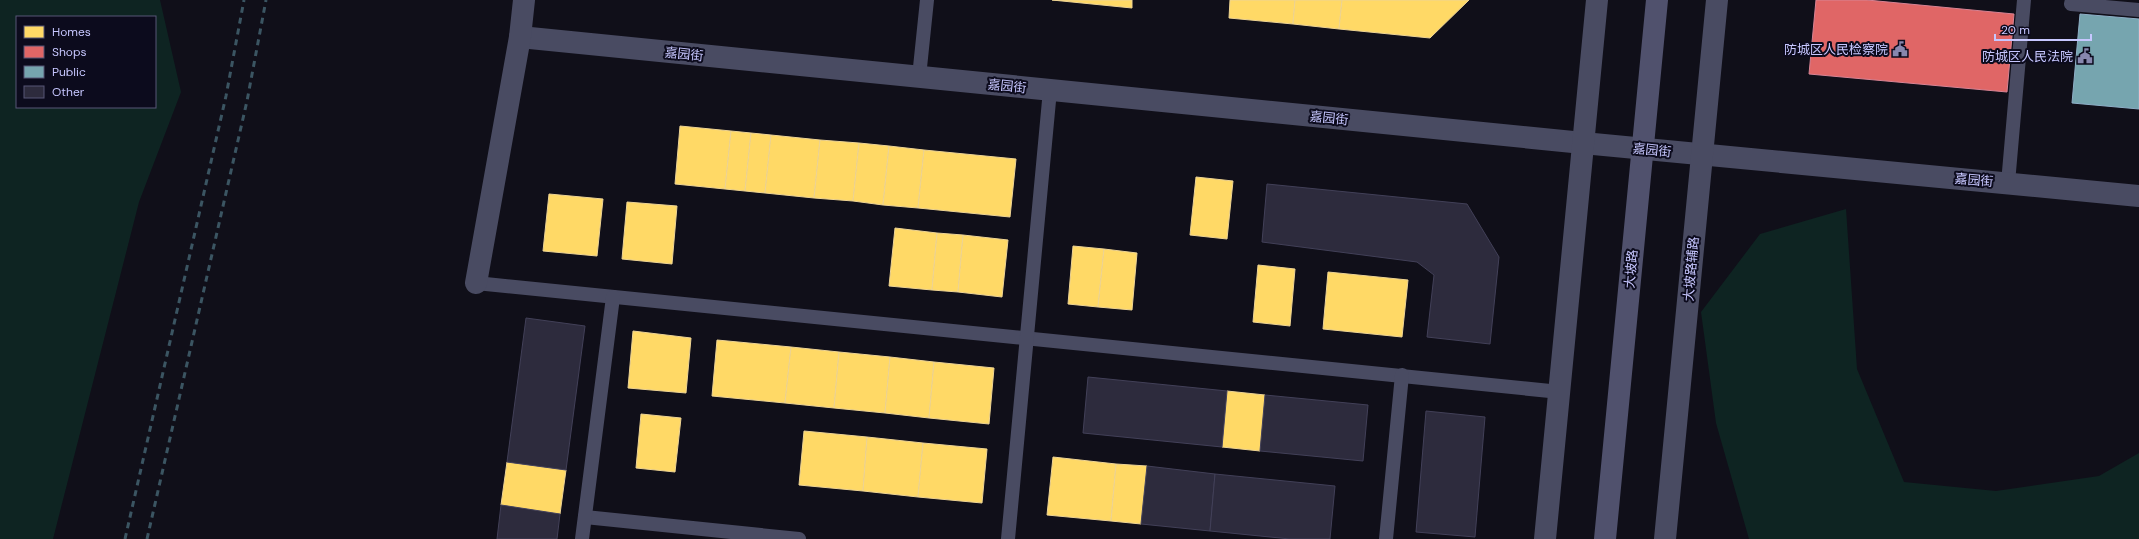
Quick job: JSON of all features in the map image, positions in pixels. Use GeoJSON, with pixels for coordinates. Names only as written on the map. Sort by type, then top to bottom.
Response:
{"type":"FeatureCollection","features":[{"type":"Feature","properties":{"kind":"main road","name":"大坡路"},"geometry":{"type":"LineString","coordinates":[[1605,539],[1657,0]]}},
{"type":"Feature","properties":{"kind":"street"},"geometry":{"type":"LineString","coordinates":[[476,283],[520,37],[524,0]]}},
{"type":"Feature","properties":{"kind":"street"},"geometry":{"type":"LineString","coordinates":[[1545,539],[1597,0]]}},
{"type":"Feature","properties":{"kind":"street","name":"大坡路辅路"},"geometry":{"type":"LineString","coordinates":[[1665,539],[1717,0]]}},
{"type":"Feature","properties":{"kind":"street","name":"嘉园街"},"geometry":{"type":"LineString","coordinates":[[520,37],[1702,155],[2139,196]]}},
{"type":"Feature","properties":{"kind":"lane"},"geometry":{"type":"LineString","coordinates":[[920,77],[927,0]]}},
{"type":"Feature","properties":{"kind":"lane"},"geometry":{"type":"LineString","coordinates":[[2008,183],[2024,0]]}},
{"type":"Feature","properties":{"kind":"lane"},"geometry":{"type":"LineString","coordinates":[[2072,0],[2071,4],[2139,10]]}},
{"type":"Feature","properties":{"kind":"lane"},"geometry":{"type":"LineString","coordinates":[[1008,539],[1050,90]]}},
{"type":"Feature","properties":{"kind":"lane"},"geometry":{"type":"LineString","coordinates":[[476,283],[1560,392]]}},
{"type":"Feature","properties":{"kind":"lane"},"geometry":{"type":"LineString","coordinates":[[582,539],[614,297]]}},
{"type":"Feature","properties":{"kind":"lane"},"geometry":{"type":"LineString","coordinates":[[1386,539],[1402,376]]}},
{"type":"Feature","properties":{"kind":"lane"},"geometry":{"type":"LineString","coordinates":[[584,517],[799,539]]}},
{"type":"Feature","properties":{"kind":"green space"},"geometry":{"type":"Polygon","coordinates":[[[0,0],[160,0],[181,92],[139,202],[53,539],[0,539],[0,0]]]}},
{"type":"Feature","properties":{"kind":"green space"},"geometry":{"type":"Polygon","coordinates":[[[1846,209],[1857,369],[1904,482],[1996,491],[2099,476],[2139,453],[2139,539],[1749,539],[1716,423],[1701,312],[1760,234],[1846,209]]]}},
{"type":"Feature","properties":{"kind":"building: Homes"},"geometry":{"type":"Polygon","coordinates":[[[1052,0],[1132,0],[1132,8],[1052,0]]]}},
{"type":"Feature","properties":{"kind":"building: Homes"},"geometry":{"type":"Polygon","coordinates":[[[1230,0],[1295,0],[1293,24],[1229,18],[1230,0]]]}},
{"type":"Feature","properties":{"kind":"building: Homes"},"geometry":{"type":"Polygon","coordinates":[[[1295,0],[1342,0],[1339,29],[1293,24],[1295,0]]]}},
{"type":"Feature","properties":{"kind":"building: Homes"},"geometry":{"type":"Polygon","coordinates":[[[1342,0],[1469,0],[1430,38],[1339,29],[1342,0]]]}},
{"type":"Feature","properties":{"kind":"building: Homes"},"geometry":{"type":"Polygon","coordinates":[[[680,126],[731,131],[725,189],[675,184],[680,126]]]}},
{"type":"Feature","properties":{"kind":"building: Homes"},"geometry":{"type":"Polygon","coordinates":[[[731,131],[751,133],[745,191],[725,189],[731,131]]]}},
{"type":"Feature","properties":{"kind":"building: Homes"},"geometry":{"type":"Polygon","coordinates":[[[751,133],[771,135],[765,193],[745,191],[751,133]]]}},
{"type":"Feature","properties":{"kind":"building: Homes"},"geometry":{"type":"Polygon","coordinates":[[[771,135],[820,140],[814,198],[765,193],[771,135]]]}},
{"type":"Feature","properties":{"kind":"building: Homes"},"geometry":{"type":"Polygon","coordinates":[[[820,140],[859,143],[853,201],[814,198],[820,140]]]}},
{"type":"Feature","properties":{"kind":"building: Homes"},"geometry":{"type":"Polygon","coordinates":[[[859,143],[889,146],[883,205],[853,201],[859,143]]]}},
{"type":"Feature","properties":{"kind":"building: Homes"},"geometry":{"type":"Polygon","coordinates":[[[889,146],[924,150],[918,208],[883,205],[889,146]]]}},
{"type":"Feature","properties":{"kind":"building: Homes"},"geometry":{"type":"Polygon","coordinates":[[[924,150],[1016,159],[1010,217],[918,208],[924,150]]]}},
{"type":"Feature","properties":{"kind":"building: Homes"},"geometry":{"type":"Polygon","coordinates":[[[1196,177],[1233,181],[1227,239],[1190,235],[1196,177]]]}},
{"type":"Feature","properties":{"kind":"building: Homes"},"geometry":{"type":"Polygon","coordinates":[[[549,194],[603,199],[597,256],[543,251],[549,194]]]}},
{"type":"Feature","properties":{"kind":"building: Homes"},"geometry":{"type":"Polygon","coordinates":[[[627,202],[677,206],[672,264],[622,259],[627,202]]]}},
{"type":"Feature","properties":{"kind":"building: Homes"},"geometry":{"type":"Polygon","coordinates":[[[895,228],[937,233],[932,290],[889,286],[895,228]]]}},
{"type":"Feature","properties":{"kind":"building: Homes"},"geometry":{"type":"Polygon","coordinates":[[[937,233],[963,235],[958,292],[932,290],[937,233]]]}},
{"type":"Feature","properties":{"kind":"building: Homes"},"geometry":{"type":"Polygon","coordinates":[[[963,235],[1008,240],[1002,297],[958,292],[963,235]]]}},
{"type":"Feature","properties":{"kind":"building: Homes"},"geometry":{"type":"Polygon","coordinates":[[[1073,246],[1104,249],[1098,307],[1068,304],[1073,246]]]}},
{"type":"Feature","properties":{"kind":"building: Homes"},"geometry":{"type":"Polygon","coordinates":[[[1104,249],[1137,253],[1132,310],[1098,307],[1104,249]]]}},
{"type":"Feature","properties":{"kind":"building: Homes"},"geometry":{"type":"Polygon","coordinates":[[[1258,265],[1295,269],[1290,326],[1253,322],[1258,265]]]}},
{"type":"Feature","properties":{"kind":"building: Homes"},"geometry":{"type":"Polygon","coordinates":[[[1328,272],[1408,280],[1402,337],[1323,329],[1328,272]]]}},
{"type":"Feature","properties":{"kind":"building: Homes"},"geometry":{"type":"Polygon","coordinates":[[[633,331],[691,338],[686,393],[628,388],[633,331]]]}},
{"type":"Feature","properties":{"kind":"building: Homes"},"geometry":{"type":"Polygon","coordinates":[[[717,340],[791,347],[785,403],[712,396],[717,340]]]}},
{"type":"Feature","properties":{"kind":"building: Homes"},"geometry":{"type":"Polygon","coordinates":[[[791,347],[839,352],[834,408],[785,403],[791,347]]]}},
{"type":"Feature","properties":{"kind":"building: Homes"},"geometry":{"type":"Polygon","coordinates":[[[839,352],[890,357],[885,413],[834,408],[839,352]]]}},
{"type":"Feature","properties":{"kind":"building: Homes"},"geometry":{"type":"Polygon","coordinates":[[[890,357],[934,362],[929,418],[885,413],[890,357]]]}},
{"type":"Feature","properties":{"kind":"building: Homes"},"geometry":{"type":"Polygon","coordinates":[[[934,362],[994,368],[989,424],[929,418],[934,362]]]}},
{"type":"Feature","properties":{"kind":"building: Homes"},"geometry":{"type":"Polygon","coordinates":[[[1227,391],[1265,395],[1260,451],[1222,447],[1227,391]]]}},
{"type":"Feature","properties":{"kind":"building: Homes"},"geometry":{"type":"Polygon","coordinates":[[[641,414],[681,418],[675,472],[636,468],[641,414]]]}},
{"type":"Feature","properties":{"kind":"building: Homes"},"geometry":{"type":"Polygon","coordinates":[[[804,431],[867,437],[863,491],[799,485],[804,431]]]}},
{"type":"Feature","properties":{"kind":"building: Homes"},"geometry":{"type":"Polygon","coordinates":[[[867,437],[923,443],[918,497],[863,491],[867,437]]]}},
{"type":"Feature","properties":{"kind":"building: Homes"},"geometry":{"type":"Polygon","coordinates":[[[923,443],[987,449],[982,503],[918,497],[923,443]]]}},
{"type":"Feature","properties":{"kind":"building: Homes"},"geometry":{"type":"Polygon","coordinates":[[[1053,457],[1116,464],[1111,521],[1047,515],[1053,457]]]}},
{"type":"Feature","properties":{"kind":"building: Homes"},"geometry":{"type":"Polygon","coordinates":[[[507,462],[566,470],[560,514],[501,505],[507,462]]]}},
{"type":"Feature","properties":{"kind":"building: Homes"},"geometry":{"type":"Polygon","coordinates":[[[1116,464],[1147,466],[1141,524],[1111,521],[1116,464]]]}},
{"type":"Feature","properties":{"kind":"building: Shops","name":"防城区人民检察院"},"geometry":{"type":"Polygon","coordinates":[[[1816,0],[1867,0],[2014,14],[2007,92],[1809,74],[1816,0]]]}},
{"type":"Feature","properties":{"kind":"building: Public"},"geometry":{"type":"Polygon","coordinates":[[[2080,14],[2139,19],[2139,109],[2072,103],[2080,14]]]}},
{"type":"Feature","properties":{"kind":"building: Other"},"geometry":{"type":"Polygon","coordinates":[[[1267,184],[1467,204],[1499,257],[1490,344],[1427,337],[1434,275],[1417,262],[1262,242],[1267,184]]]}},
{"type":"Feature","properties":{"kind":"building: Other"},"geometry":{"type":"Polygon","coordinates":[[[526,318],[585,326],[566,470],[507,462],[526,318]]]}},
{"type":"Feature","properties":{"kind":"building: Other"},"geometry":{"type":"Polygon","coordinates":[[[1088,377],[1227,391],[1222,447],[1083,433],[1088,377]]]}},
{"type":"Feature","properties":{"kind":"building: Other"},"geometry":{"type":"Polygon","coordinates":[[[1265,395],[1368,405],[1363,461],[1260,451],[1265,395]]]}},
{"type":"Feature","properties":{"kind":"building: Other"},"geometry":{"type":"Polygon","coordinates":[[[1426,411],[1485,417],[1475,537],[1416,532],[1426,411]]]}},
{"type":"Feature","properties":{"kind":"building: Other"},"geometry":{"type":"Polygon","coordinates":[[[1147,466],[1215,474],[1210,531],[1141,524],[1147,466]]]}},
{"type":"Feature","properties":{"kind":"building: Other"},"geometry":{"type":"Polygon","coordinates":[[[1215,474],[1335,486],[1330,539],[1290,539],[1210,531],[1215,474]]]}},
{"type":"Feature","properties":{"kind":"building: Other"},"geometry":{"type":"Polygon","coordinates":[[[501,505],[560,514],[557,539],[497,539],[501,505]]]}},
{"type":"Feature","properties":{"kind":"railway"},"geometry":{"type":"LineString","coordinates":[[125,539],[226,96],[244,0]]}},
{"type":"Feature","properties":{"kind":"railway"},"geometry":{"type":"LineString","coordinates":[[147,539],[247,101],[266,0]]}},
{"type":"Feature","properties":{"kind":"place","name":"防城区人民检察院"},"geometry":{"type":"Point","coordinates":[1900,49]}},
{"type":"Feature","properties":{"kind":"place","name":"防城区人民法院"},"geometry":{"type":"Point","coordinates":[2085,56]}}]}
